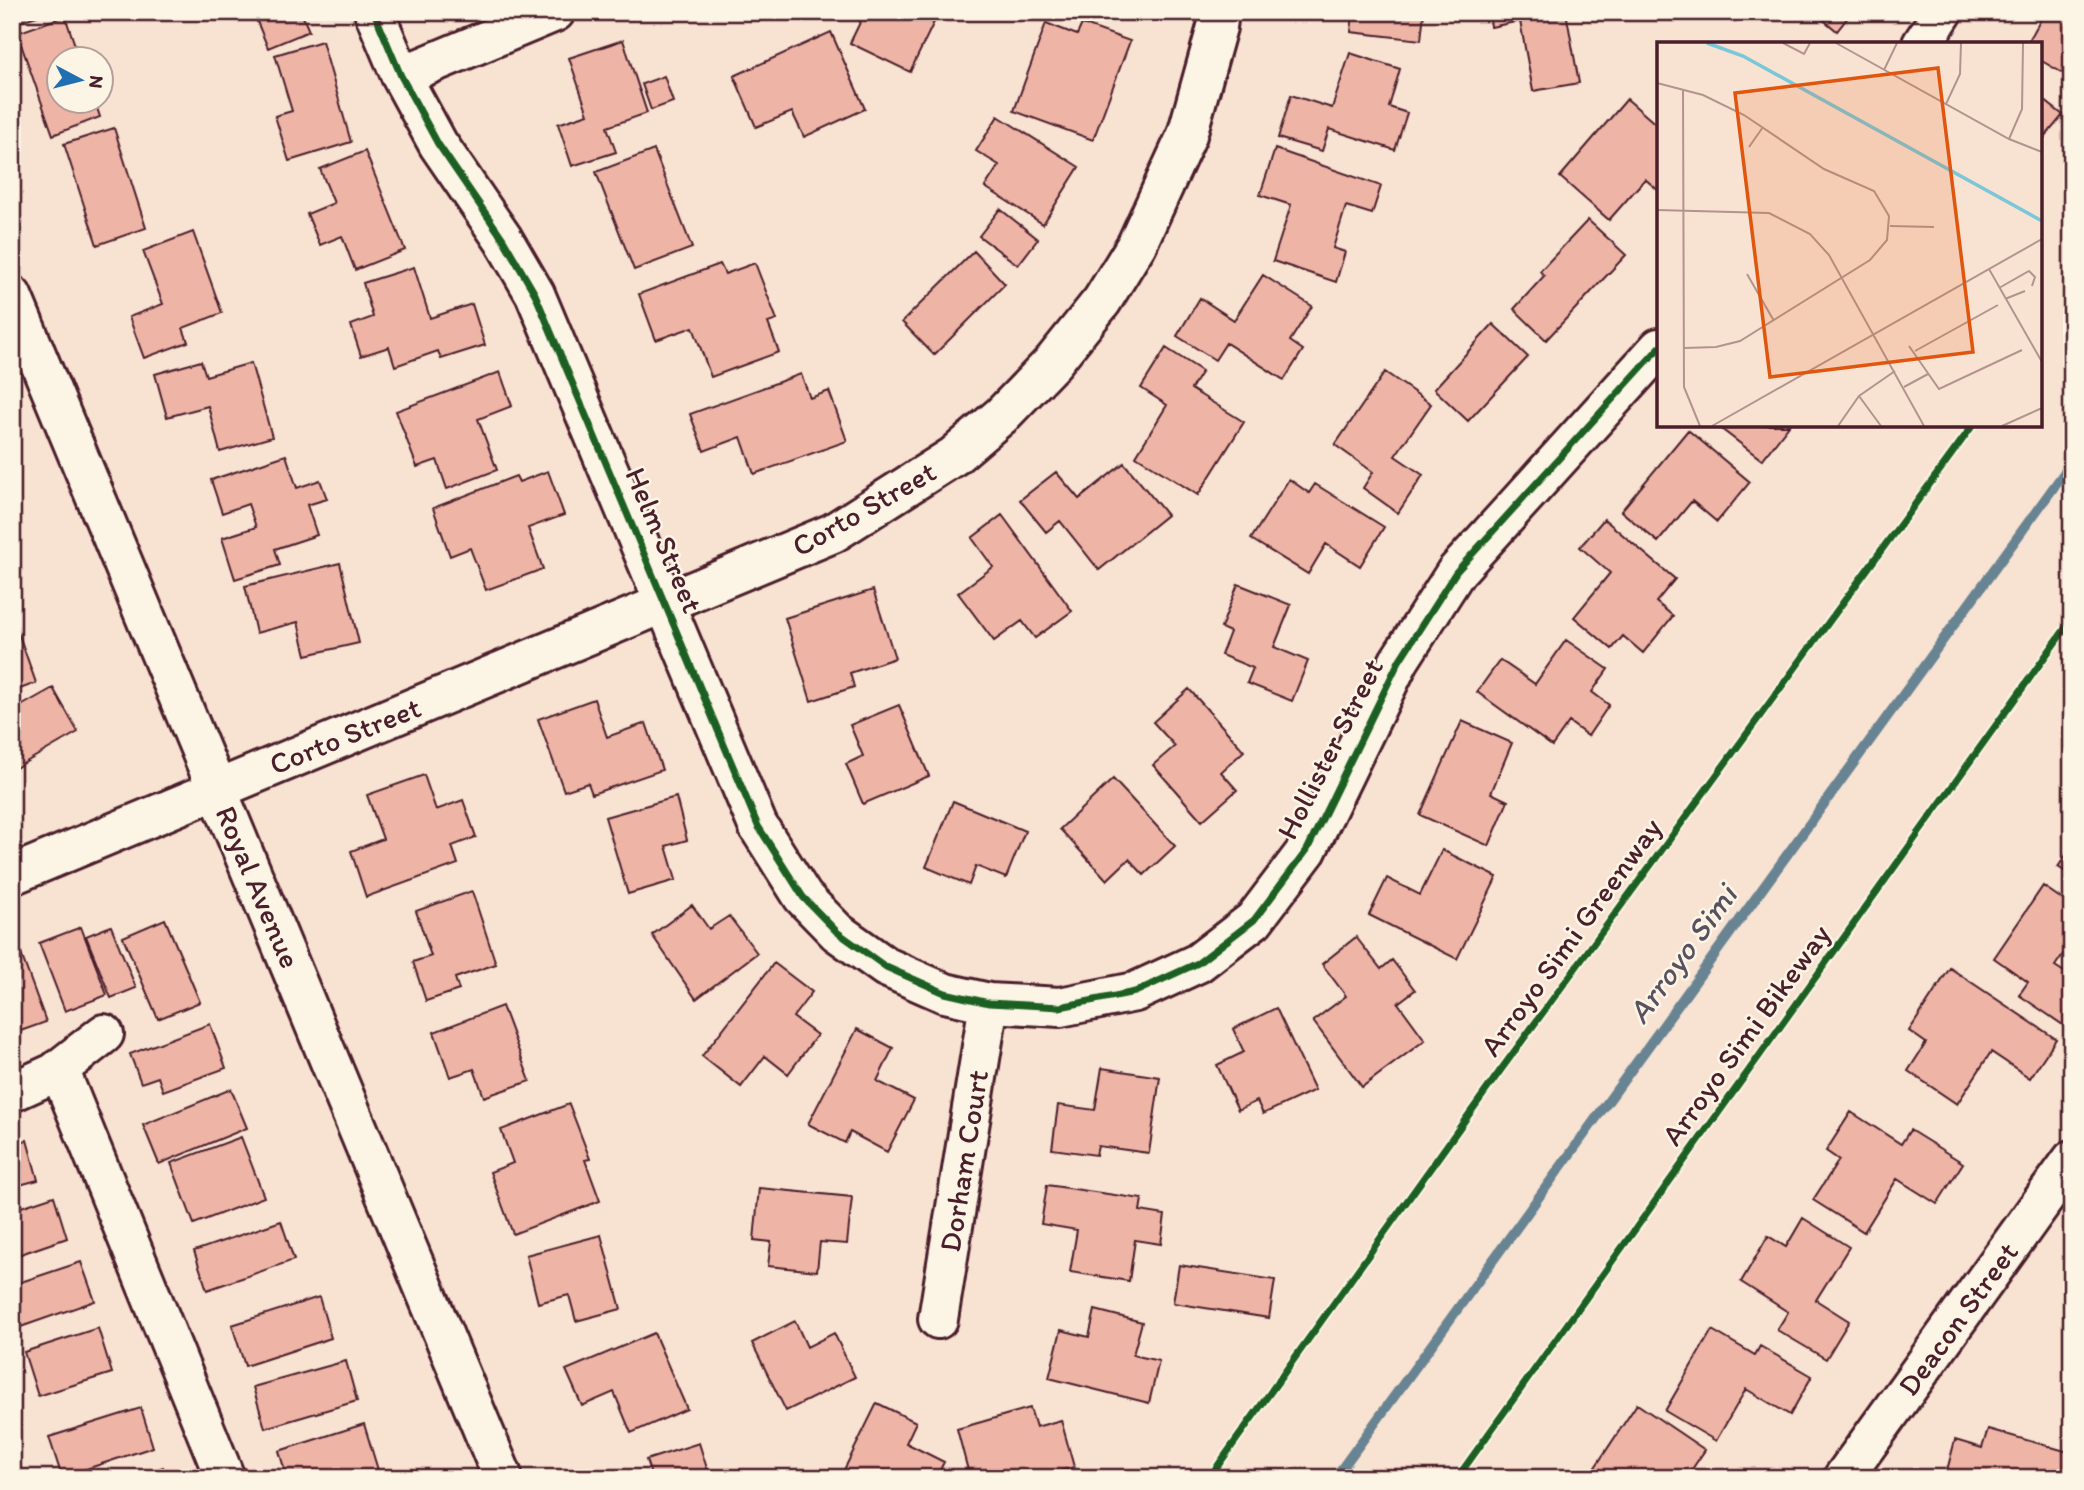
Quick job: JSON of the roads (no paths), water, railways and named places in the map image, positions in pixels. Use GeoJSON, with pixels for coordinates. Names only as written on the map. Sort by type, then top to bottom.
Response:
{"type":"FeatureCollection","features":[{"type":"Feature","properties":{"kind":"street","name":"Helm Street"},"geometry":{"type":"LineString","coordinates":[[374,12],[401,76],[438,144],[503,239],[535,293],[758,826],[803,897],[838,932],[886,967],[945,993],[989,1003]]}},
{"type":"Feature","properties":{"kind":"street"},"geometry":{"type":"LineString","coordinates":[[401,76],[555,12]]}},
{"type":"Feature","properties":{"kind":"street","name":"Corto Street"},"geometry":{"type":"LineString","coordinates":[[12,875],[833,533],[954,456],[1002,415],[1054,362],[1102,301],[1137,244],[1187,135],[1219,12]]}},
{"type":"Feature","properties":{"kind":"street"},"geometry":{"type":"LineString","coordinates":[[1923,42],[1943,12]]}},
{"type":"Feature","properties":{"kind":"street","name":"Royal Avenue"},"geometry":{"type":"LineString","coordinates":[[12,296],[503,1478]]}},
{"type":"Feature","properties":{"kind":"street","name":"Hollister Street"},"geometry":{"type":"LineString","coordinates":[[989,1003],[1060,1007],[1135,992],[1198,963],[1254,920],[1307,850],[1399,661],[1456,572],[1657,350]]}},
{"type":"Feature","properties":{"kind":"street","name":"Dorham Court"},"geometry":{"type":"LineString","coordinates":[[938,1319],[989,1003]]}},
{"type":"Feature","properties":{"kind":"street"},"geometry":{"type":"LineString","coordinates":[[12,1092],[59,1069],[104,1034]]}},
{"type":"Feature","properties":{"kind":"street"},"geometry":{"type":"LineString","coordinates":[[59,1069],[225,1478]]}},
{"type":"Feature","properties":{"kind":"street","name":"Deacon Street"},"geometry":{"type":"LineString","coordinates":[[1843,1478],[2072,1160]]}},
{"type":"Feature","properties":{"kind":"waterway","name":"Arroyo Simi"},"geometry":{"type":"LineString","coordinates":[[1335,1478],[2072,462]]}}]}
